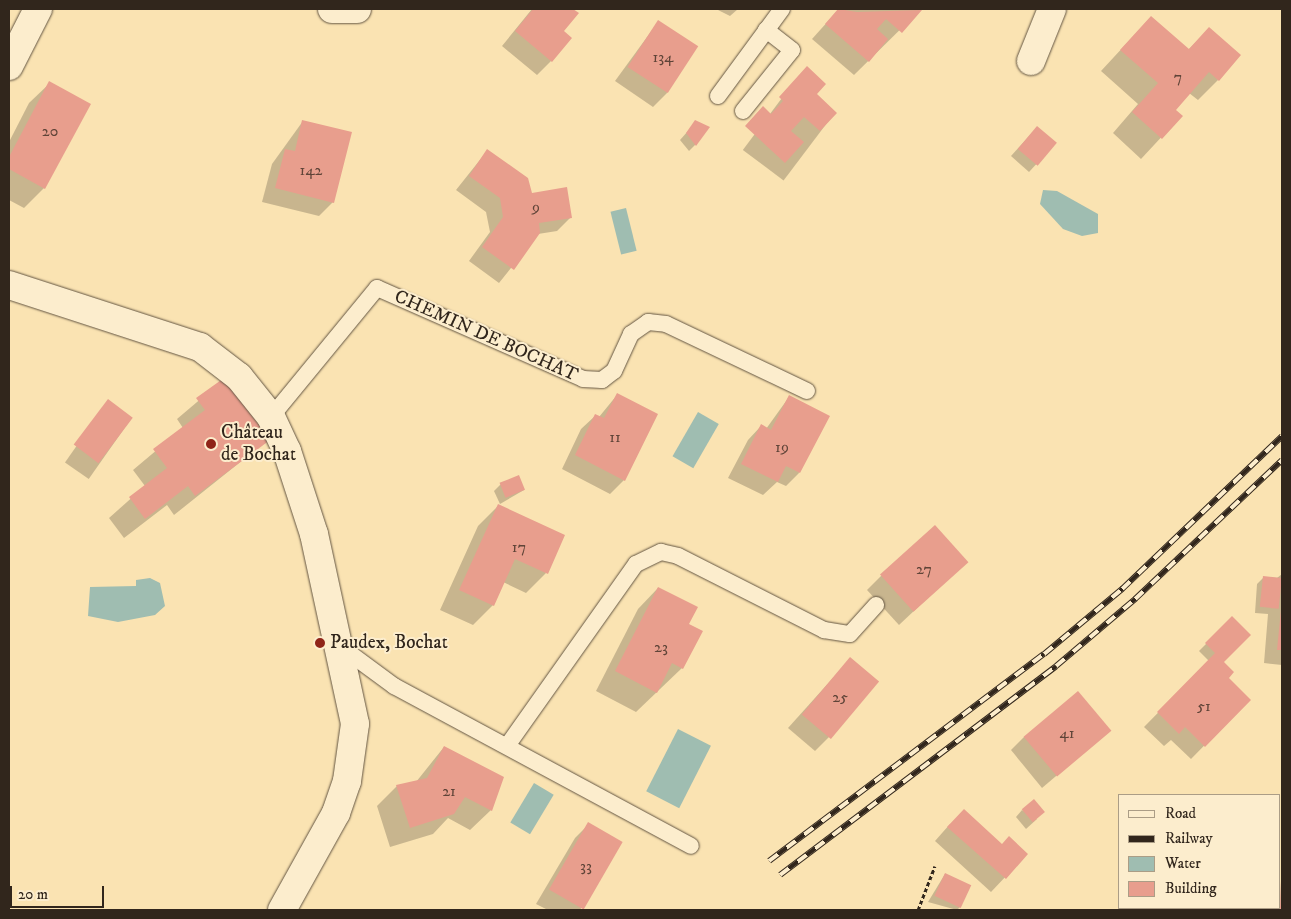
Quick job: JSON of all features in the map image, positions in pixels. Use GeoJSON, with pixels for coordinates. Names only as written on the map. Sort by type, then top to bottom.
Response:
{"type":"FeatureCollection","features":[{"type":"Feature","properties":{"kind":"street"},"geometry":{"type":"LineString","coordinates":[[9,66],[38,9]]}},
{"type":"Feature","properties":{"kind":"street"},"geometry":{"type":"LineString","coordinates":[[332,9],[357,9]]}},
{"type":"Feature","properties":{"kind":"street"},"geometry":{"type":"LineString","coordinates":[[1030,61],[1052,9]]}},
{"type":"Feature","properties":{"kind":"street"},"geometry":{"type":"LineString","coordinates":[[9,285],[200,347],[239,377],[271,417],[303,493],[354,724],[347,782],[320,847],[282,910]]}},
{"type":"Feature","properties":{"kind":"lane"},"geometry":{"type":"LineString","coordinates":[[718,96],[782,9]]}},
{"type":"Feature","properties":{"kind":"lane"},"geometry":{"type":"LineString","coordinates":[[743,111],[792,50],[766,30]]}},
{"type":"Feature","properties":{"kind":"lane","name":"CHEMIN DE BOCHAT"},"geometry":{"type":"LineString","coordinates":[[271,417],[377,288],[583,379],[602,380],[614,372],[631,334],[648,322],[666,324],[807,391]]}},
{"type":"Feature","properties":{"kind":"lane"},"geometry":{"type":"LineString","coordinates":[[507,746],[636,564],[661,552],[678,556],[824,630],[850,634],[876,606]]}},
{"type":"Feature","properties":{"kind":"lane"},"geometry":{"type":"LineString","coordinates":[[337,644],[394,686],[691,846]]}},
{"type":"Feature","properties":{"kind":"path"},"geometry":{"type":"LineString","coordinates":[[918,910],[936,866]]}},
{"type":"Feature","properties":{"kind":"water"},"geometry":{"type":"Polygon","coordinates":[[[1043,190],[1057,191],[1098,214],[1098,233],[1082,236],[1063,229],[1040,204],[1043,190]]]}},
{"type":"Feature","properties":{"kind":"water"},"geometry":{"type":"Polygon","coordinates":[[[626,208],[637,251],[621,255],[610,212],[626,208]]]}},
{"type":"Feature","properties":{"kind":"water"},"geometry":{"type":"Polygon","coordinates":[[[698,412],[719,424],[693,468],[672,456],[698,412]]]}},
{"type":"Feature","properties":{"kind":"water"},"geometry":{"type":"Polygon","coordinates":[[[150,578],[160,583],[165,606],[155,615],[118,622],[88,616],[90,587],[136,586],[136,580],[150,578]]]}},
{"type":"Feature","properties":{"kind":"water"},"geometry":{"type":"Polygon","coordinates":[[[678,729],[711,746],[679,808],[646,791],[678,729]]]}},
{"type":"Feature","properties":{"kind":"water"},"geometry":{"type":"Polygon","coordinates":[[[534,783],[554,795],[530,834],[510,822],[534,783]]]}},
{"type":"Feature","properties":{"kind":"building"},"geometry":{"type":"Polygon","coordinates":[[[533,9],[573,9],[579,13],[564,31],[572,38],[552,62],[515,31],[533,9]]]}},
{"type":"Feature","properties":{"kind":"building"},"geometry":{"type":"Polygon","coordinates":[[[838,9],[857,12],[922,10],[902,33],[886,19],[877,29],[888,39],[869,62],[825,24],[838,9]]]}},
{"type":"Feature","properties":{"kind":"building"},"geometry":{"type":"Polygon","coordinates":[[[1151,16],[1189,49],[1209,27],[1241,55],[1219,81],[1209,72],[1176,110],[1183,116],[1162,139],[1132,112],[1158,83],[1120,50],[1151,16]]]}},
{"type":"Feature","properties":{"kind":"building"},"geometry":{"type":"Polygon","coordinates":[[[658,20],[698,46],[668,93],[628,67],[658,20]]]}},
{"type":"Feature","properties":{"kind":"building"},"geometry":{"type":"Polygon","coordinates":[[[807,66],[826,84],[817,94],[837,113],[820,131],[804,117],[791,131],[804,142],[785,163],[745,126],[763,106],[771,114],[783,101],[779,97],[807,66]]]}},
{"type":"Feature","properties":{"kind":"building"},"geometry":{"type":"Polygon","coordinates":[[[49,81],[91,104],[45,189],[9,169],[9,157],[49,81]]]}},
{"type":"Feature","properties":{"kind":"building"},"geometry":{"type":"Polygon","coordinates":[[[302,120],[352,132],[334,203],[275,188],[285,149],[295,151],[302,120]]]}},
{"type":"Feature","properties":{"kind":"building"},"geometry":{"type":"Polygon","coordinates":[[[695,120],[710,127],[696,146],[686,133],[695,120]]]}},
{"type":"Feature","properties":{"kind":"building"},"geometry":{"type":"Polygon","coordinates":[[[1037,126],[1057,143],[1038,166],[1018,149],[1037,126]]]}},
{"type":"Feature","properties":{"kind":"building"},"geometry":{"type":"Polygon","coordinates":[[[487,149],[528,178],[532,193],[567,187],[572,218],[539,223],[540,233],[514,270],[482,247],[503,217],[500,198],[469,176],[487,149]]]}},
{"type":"Feature","properties":{"kind":"building","name":"Château de Bochat"},"geometry":{"type":"Polygon","coordinates":[[[224,378],[270,440],[195,496],[188,486],[145,519],[129,497],[167,468],[153,449],[205,410],[196,398],[224,378]]]}},
{"type":"Feature","properties":{"kind":"building"},"geometry":{"type":"Polygon","coordinates":[[[617,393],[658,414],[625,481],[575,455],[595,414],[604,418],[617,393]]]}},
{"type":"Feature","properties":{"kind":"building"},"geometry":{"type":"Polygon","coordinates":[[[789,395],[830,416],[800,473],[786,466],[778,482],[741,464],[761,424],[771,430],[789,395]]]}},
{"type":"Feature","properties":{"kind":"building"},"geometry":{"type":"Polygon","coordinates":[[[108,399],[133,418],[98,463],[74,445],[108,399]]]}},
{"type":"Feature","properties":{"kind":"building"},"geometry":{"type":"Polygon","coordinates":[[[519,475],[525,490],[506,498],[500,483],[519,475]]]}},
{"type":"Feature","properties":{"kind":"building"},"geometry":{"type":"Polygon","coordinates":[[[498,504],[565,535],[548,574],[515,559],[494,606],[459,590],[498,504]]]}},
{"type":"Feature","properties":{"kind":"building"},"geometry":{"type":"Polygon","coordinates":[[[935,525],[968,562],[913,612],[880,575],[935,525]]]}},
{"type":"Feature","properties":{"kind":"building"},"geometry":{"type":"Polygon","coordinates":[[[1263,576],[1282,578],[1279,609],[1260,607],[1263,576]]]}},
{"type":"Feature","properties":{"kind":"building"},"geometry":{"type":"Polygon","coordinates":[[[658,587],[698,607],[689,624],[703,631],[683,669],[672,663],[657,693],[615,671],[658,587]]]}},
{"type":"Feature","properties":{"kind":"building"},"geometry":{"type":"Polygon","coordinates":[[[1281,610],[1282,650],[1277,650],[1281,610]]]}},
{"type":"Feature","properties":{"kind":"building"},"geometry":{"type":"Polygon","coordinates":[[[1232,616],[1251,635],[1224,662],[1234,672],[1229,678],[1251,700],[1205,747],[1185,727],[1179,734],[1157,712],[1215,653],[1205,643],[1232,616]]]}},
{"type":"Feature","properties":{"kind":"building"},"geometry":{"type":"Polygon","coordinates":[[[850,657],[879,681],[831,739],[802,714],[850,657]]]}},
{"type":"Feature","properties":{"kind":"building"},"geometry":{"type":"Polygon","coordinates":[[[1078,691],[1111,731],[1057,776],[1024,737],[1078,691]]]}},
{"type":"Feature","properties":{"kind":"building"},"geometry":{"type":"Polygon","coordinates":[[[444,746],[504,777],[492,811],[465,797],[454,814],[410,828],[396,785],[427,778],[444,746]]]}},
{"type":"Feature","properties":{"kind":"building"},"geometry":{"type":"Polygon","coordinates":[[[1034,799],[1045,812],[1033,822],[1022,809],[1034,799]]]}},
{"type":"Feature","properties":{"kind":"building"},"geometry":{"type":"Polygon","coordinates":[[[964,809],[1002,844],[1009,836],[1028,854],[1006,879],[947,827],[964,809]]]}},
{"type":"Feature","properties":{"kind":"building"},"geometry":{"type":"Polygon","coordinates":[[[588,822],[623,842],[584,910],[549,890],[588,822]]]}},
{"type":"Feature","properties":{"kind":"building"},"geometry":{"type":"Polygon","coordinates":[[[1282,853],[1282,910],[1274,910],[1281,909],[1282,853]]]}},
{"type":"Feature","properties":{"kind":"building"},"geometry":{"type":"Polygon","coordinates":[[[945,873],[971,885],[961,908],[934,896],[945,873]]]}},
{"type":"Feature","properties":{"kind":"railway"},"geometry":{"type":"LineString","coordinates":[[769,861],[1044,654],[1122,589],[1282,436]]}},
{"type":"Feature","properties":{"kind":"railway"},"geometry":{"type":"LineString","coordinates":[[780,875],[1056,666],[1135,599],[1282,460]]}},
{"type":"Feature","properties":{"kind":"place","name":"Château de Bochat"},"geometry":{"type":"Point","coordinates":[211,444]}},
{"type":"Feature","properties":{"kind":"place","name":"Paudex, Bochat"},"geometry":{"type":"Point","coordinates":[320,643]}}]}
